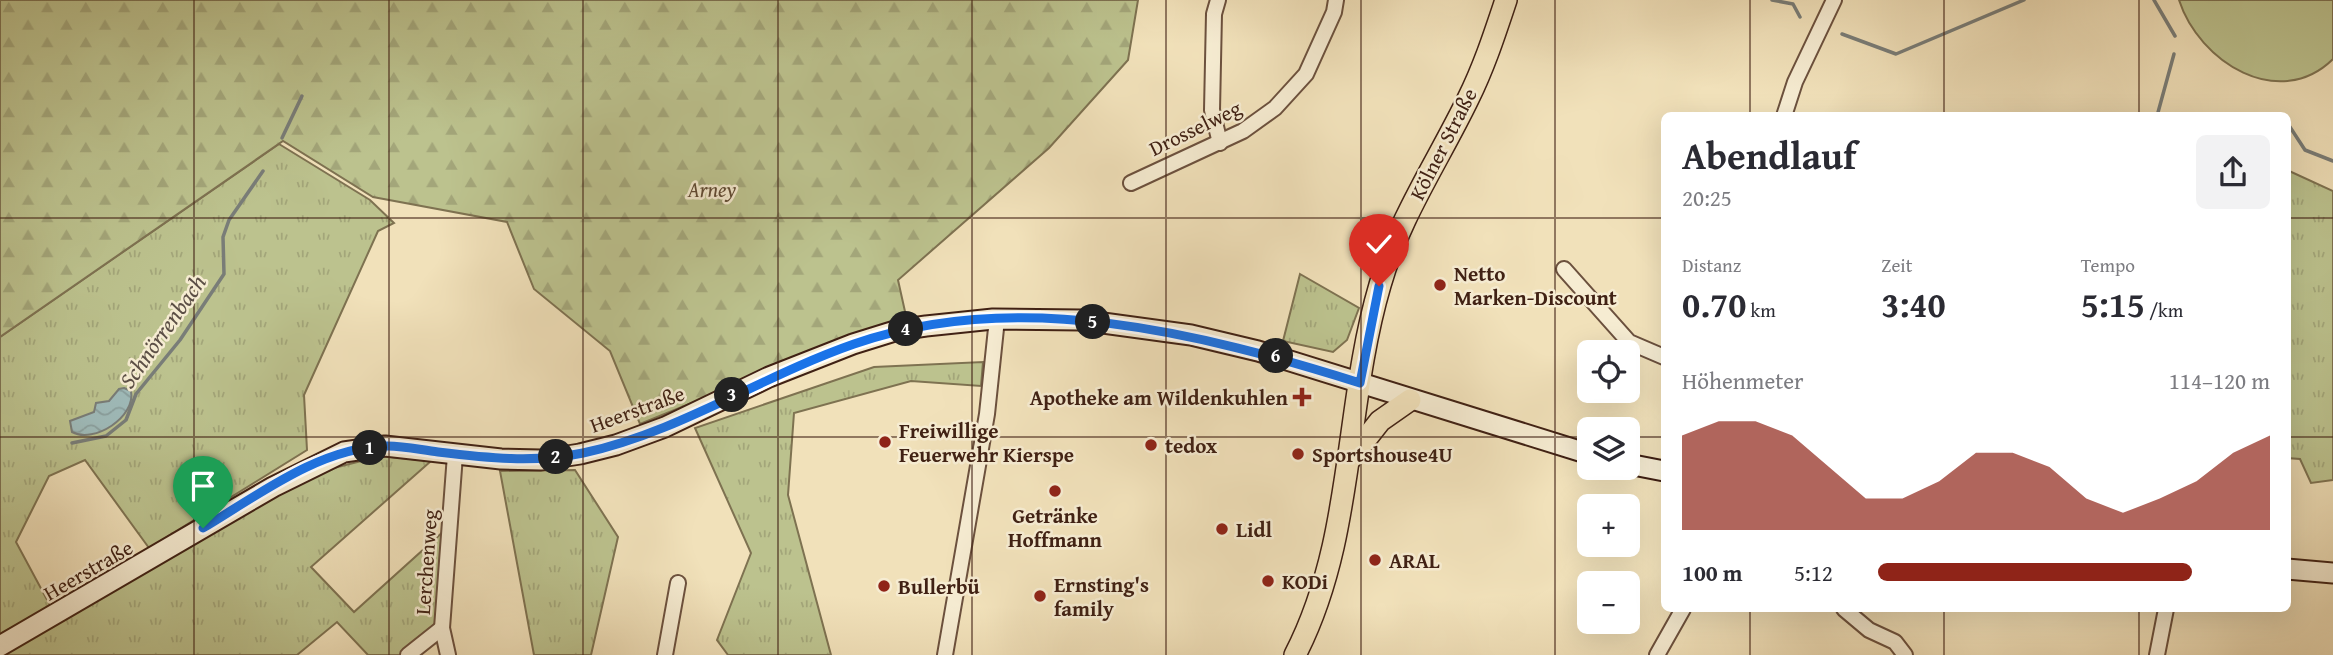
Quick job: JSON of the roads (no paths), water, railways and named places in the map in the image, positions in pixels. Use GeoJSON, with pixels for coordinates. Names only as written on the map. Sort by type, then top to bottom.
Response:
{"type":"FeatureCollection","features":[{"type":"Feature","properties":{"kind":"main road","name":"Kölner Straße"},"geometry":{"type":"LineString","coordinates":[[1295,655],[1319,598],[1330,562],[1379,286],[1393,245],[1469,97],[1506,0]]}},
{"type":"Feature","properties":{"kind":"main road","name":"Heerstraße"},"geometry":{"type":"LineString","coordinates":[[0,646],[273,487],[344,452],[385,446],[541,460],[616,445],[665,427],[769,377],[853,344],[898,330],[997,320],[1081,320],[1191,335],[1258,351],[1577,450]]}},
{"type":"Feature","properties":{"kind":"main road"},"geometry":{"type":"LineString","coordinates":[[1349,461],[1380,421],[1410,400]]}},
{"type":"Feature","properties":{"kind":"main road"},"geometry":{"type":"LineString","coordinates":[[1640,466],[1661,470]]}},
{"type":"Feature","properties":{"kind":"main road"},"geometry":{"type":"LineString","coordinates":[[2291,569],[2333,573]]}},
{"type":"Feature","properties":{"kind":"street"},"geometry":{"type":"LineString","coordinates":[[1218,0],[1214,13],[1212,110],[1220,143]]}},
{"type":"Feature","properties":{"kind":"street","name":"Drosselweg"},"geometry":{"type":"LineString","coordinates":[[1131,183],[1220,143],[1275,108],[1306,74],[1335,12],[1336,0]]}},
{"type":"Feature","properties":{"kind":"street"},"geometry":{"type":"LineString","coordinates":[[1785,112],[1796,82],[1834,0]]}},
{"type":"Feature","properties":{"kind":"street"},"geometry":{"type":"LineString","coordinates":[[1564,269],[1629,342],[1661,356]]}},
{"type":"Feature","properties":{"kind":"street"},"geometry":{"type":"LineString","coordinates":[[945,655],[987,414],[997,320]]}},
{"type":"Feature","properties":{"kind":"street","name":"Lerchenweg"},"geometry":{"type":"LineString","coordinates":[[408,655],[442,628],[455,454]]}},
{"type":"Feature","properties":{"kind":"street"},"geometry":{"type":"LineString","coordinates":[[665,655],[678,583]]}},
{"type":"Feature","properties":{"kind":"street"},"geometry":{"type":"LineString","coordinates":[[1657,655],[1681,612]]}},
{"type":"Feature","properties":{"kind":"street"},"geometry":{"type":"LineString","coordinates":[[1848,612],[1869,630],[1895,642],[1905,655]]}},
{"type":"Feature","properties":{"kind":"street"},"geometry":{"type":"LineString","coordinates":[[2157,655],[2165,612]]}},
{"type":"Feature","properties":{"kind":"street"},"geometry":{"type":"LineString","coordinates":[[442,628],[448,655]]}},
{"type":"Feature","properties":{"kind":"water"},"geometry":{"type":"Polygon","coordinates":[[[119,389],[131,391],[131,401],[127,410],[112,426],[91,434],[72,432],[70,421],[94,412],[96,403],[109,401],[119,389]]]}},
{"type":"Feature","properties":{"kind":"waterway"},"geometry":{"type":"LineString","coordinates":[[1772,0],[1793,4],[1800,17]]}},
{"type":"Feature","properties":{"kind":"waterway"},"geometry":{"type":"LineString","coordinates":[[1842,34],[1896,54],[2024,0]]}},
{"type":"Feature","properties":{"kind":"waterway"},"geometry":{"type":"LineString","coordinates":[[2154,0],[2175,36]]}},
{"type":"Feature","properties":{"kind":"waterway"},"geometry":{"type":"LineString","coordinates":[[2158,112],[2174,54]]}},
{"type":"Feature","properties":{"kind":"waterway","name":"Schnörrenbach"},"geometry":{"type":"LineString","coordinates":[[282,138],[302,96]]}},
{"type":"Feature","properties":{"kind":"waterway"},"geometry":{"type":"LineString","coordinates":[[2291,129],[2305,150],[2333,161]]}},
{"type":"Feature","properties":{"kind":"waterway","name":"Schnörrenbach"},"geometry":{"type":"LineString","coordinates":[[72,443],[106,436],[126,420],[136,394],[180,340],[224,274],[223,237],[229,220],[263,171]]}},
{"type":"Feature","properties":{"kind":"place","name":"Netto Marken-Discount"},"geometry":{"type":"Point","coordinates":[1440,285]}},
{"type":"Feature","properties":{"kind":"place","name":"Apotheke am Wildenkuhlen"},"geometry":{"type":"Point","coordinates":[1302,397]}},
{"type":"Feature","properties":{"kind":"place","name":"Freiwillige Feuerwehr Kierspe"},"geometry":{"type":"Point","coordinates":[885,442]}},
{"type":"Feature","properties":{"kind":"place","name":"tedox"},"geometry":{"type":"Point","coordinates":[1151,445]}},
{"type":"Feature","properties":{"kind":"place","name":"Sportshouse4U"},"geometry":{"type":"Point","coordinates":[1298,454]}},
{"type":"Feature","properties":{"kind":"place","name":"Getränke Hoffmann"},"geometry":{"type":"Point","coordinates":[1055,491]}},
{"type":"Feature","properties":{"kind":"place","name":"Lidl"},"geometry":{"type":"Point","coordinates":[1222,529]}},
{"type":"Feature","properties":{"kind":"place","name":"ARAL"},"geometry":{"type":"Point","coordinates":[1375,560]}},
{"type":"Feature","properties":{"kind":"place","name":"KODi"},"geometry":{"type":"Point","coordinates":[1268,581]}},
{"type":"Feature","properties":{"kind":"place","name":"Bullerbü"},"geometry":{"type":"Point","coordinates":[884,586]}},
{"type":"Feature","properties":{"kind":"place","name":"Ernsting's family"},"geometry":{"type":"Point","coordinates":[1040,596]}},
{"type":"Feature","properties":{"kind":"park label","name":"Arney"},"geometry":{"type":"Point","coordinates":[712,189]}}]}
